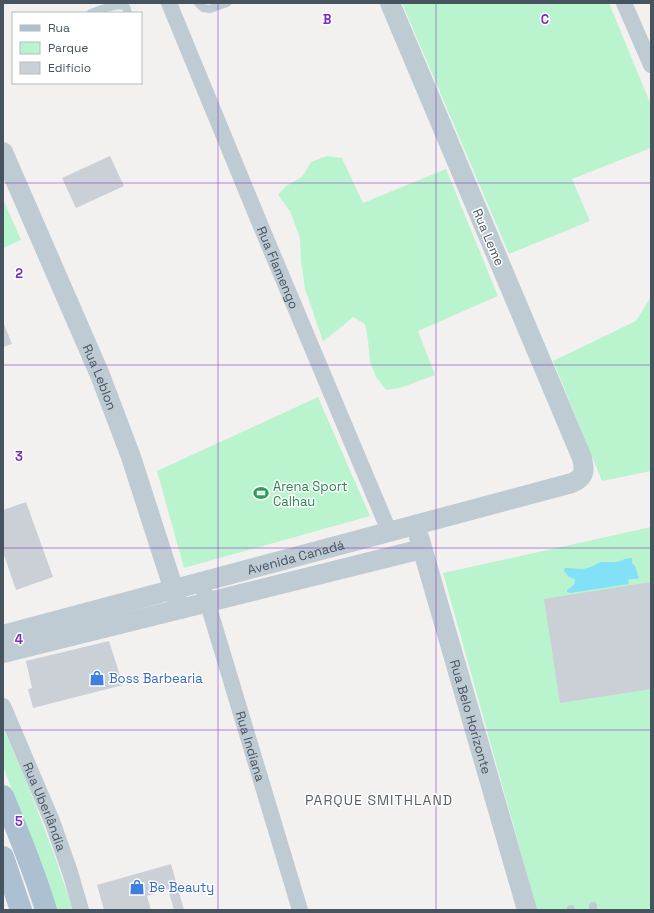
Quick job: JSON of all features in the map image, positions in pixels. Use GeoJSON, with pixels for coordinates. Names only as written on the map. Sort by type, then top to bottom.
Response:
{"type":"FeatureCollection","features":[{"type":"Feature","properties":{"kind":"main road"},"geometry":{"type":"LineString","coordinates":[[3,796],[24,847],[46,910]]}},
{"type":"Feature","properties":{"kind":"main road"},"geometry":{"type":"LineString","coordinates":[[3,857],[21,910]]}},
{"type":"Feature","properties":{"kind":"street","name":"Rua Flamengo"},"geometry":{"type":"LineString","coordinates":[[169,3],[389,531]]}},
{"type":"Feature","properties":{"kind":"street","name":"Rua Leme"},"geometry":{"type":"LineString","coordinates":[[390,3],[582,458],[584,473]]}},
{"type":"Feature","properties":{"kind":"street"},"geometry":{"type":"LineString","coordinates":[[624,3],[651,65]]}},
{"type":"Feature","properties":{"kind":"street","name":"Rua Leblon"},"geometry":{"type":"LineString","coordinates":[[3,152],[100,375],[131,457],[180,609]]}},
{"type":"Feature","properties":{"kind":"street","name":"Avenida Canadá"},"geometry":{"type":"LineString","coordinates":[[3,635],[572,483],[582,477],[584,473]]}},
{"type":"Feature","properties":{"kind":"street","name":"Rua Belo Horizonte"},"geometry":{"type":"LineString","coordinates":[[416,524],[526,910]]}},
{"type":"Feature","properties":{"kind":"street","name":"Avenida Canadá"},"geometry":{"type":"LineString","coordinates":[[3,653],[422,549]]}},
{"type":"Feature","properties":{"kind":"street","name":"Rua Indiana"},"geometry":{"type":"LineString","coordinates":[[201,582],[300,910]]}},
{"type":"Feature","properties":{"kind":"street","name":"Rua Uberlândia"},"geometry":{"type":"LineString","coordinates":[[3,706],[52,821],[70,872],[81,910]]}},
{"type":"Feature","properties":{"kind":"lane"},"geometry":{"type":"LineString","coordinates":[[198,3],[203,8],[210,9],[227,3]]}},
{"type":"Feature","properties":{"kind":"lane"},"geometry":{"type":"LineString","coordinates":[[92,12],[108,5],[124,6],[128,12]]}},
{"type":"Feature","properties":{"kind":"green space"},"geometry":{"type":"Polygon","coordinates":[[[402,3],[609,3],[651,105],[651,148],[572,179],[590,221],[509,254],[402,3]]]}},
{"type":"Feature","properties":{"kind":"green space"},"geometry":{"type":"Polygon","coordinates":[[[327,156],[342,158],[363,203],[446,169],[498,296],[418,331],[435,375],[400,388],[386,390],[376,377],[370,362],[365,324],[353,317],[323,341],[305,289],[301,261],[300,238],[290,211],[278,195],[286,186],[302,177],[311,162],[327,156]]]}},
{"type":"Feature","properties":{"kind":"green space"},"geometry":{"type":"Polygon","coordinates":[[[3,199],[21,240],[3,248],[3,199]]]}},
{"type":"Feature","properties":{"kind":"green space"},"geometry":{"type":"Polygon","coordinates":[[[651,297],[651,471],[602,481],[553,361],[636,321],[651,297]]]}},
{"type":"Feature","properties":{"kind":"green space","name":"Arena Sport Calhau"},"geometry":{"type":"Polygon","coordinates":[[[318,397],[370,516],[184,568],[157,471],[318,397]]]}},
{"type":"Feature","properties":{"kind":"green space"},"geometry":{"type":"Polygon","coordinates":[[[651,527],[651,910],[537,910],[443,573],[651,527]]]}},
{"type":"Feature","properties":{"kind":"green space"},"geometry":{"type":"Polygon","coordinates":[[[3,727],[27,783],[54,854],[73,910],[56,910],[3,766],[3,727]]]}},
{"type":"Feature","properties":{"kind":"water"},"geometry":{"type":"Polygon","coordinates":[[[632,558],[632,563],[635,566],[639,578],[629,579],[629,584],[570,593],[567,592],[567,590],[574,585],[575,579],[569,577],[564,571],[565,568],[583,569],[600,562],[617,562],[632,558]]]}},
{"type":"Feature","properties":{"kind":"building"},"geometry":{"type":"Polygon","coordinates":[[[110,156],[124,186],[76,208],[62,178],[110,156]]]}},
{"type":"Feature","properties":{"kind":"building"},"geometry":{"type":"Polygon","coordinates":[[[3,322],[12,344],[3,347],[3,322]]]}},
{"type":"Feature","properties":{"kind":"building"},"geometry":{"type":"Polygon","coordinates":[[[26,502],[53,577],[16,590],[3,552],[3,510],[26,502]]]}},
{"type":"Feature","properties":{"kind":"building"},"geometry":{"type":"Polygon","coordinates":[[[650,582],[651,689],[560,703],[544,599],[650,582]]]}},
{"type":"Feature","properties":{"kind":"building"},"geometry":{"type":"Polygon","coordinates":[[[109,641],[123,685],[33,708],[28,689],[32,688],[26,661],[109,641]]]}},
{"type":"Feature","properties":{"kind":"building","name":"Be Beauty"},"geometry":{"type":"Polygon","coordinates":[[[171,864],[184,910],[174,910],[168,889],[147,896],[151,910],[104,910],[97,885],[171,864]]]}},
{"type":"Feature","properties":{"kind":"place","name":"Arena Sport Calhau"},"geometry":{"type":"Point","coordinates":[261,493]}},
{"type":"Feature","properties":{"kind":"place","name":"Boss Barbearia"},"geometry":{"type":"Point","coordinates":[97,678]}},
{"type":"Feature","properties":{"kind":"place","name":"Be Beauty"},"geometry":{"type":"Point","coordinates":[137,887]}},
{"type":"Feature","properties":{"kind":"district","name":"PARQUE SMITHLAND"},"geometry":{"type":"Point","coordinates":[379,800]}}]}
